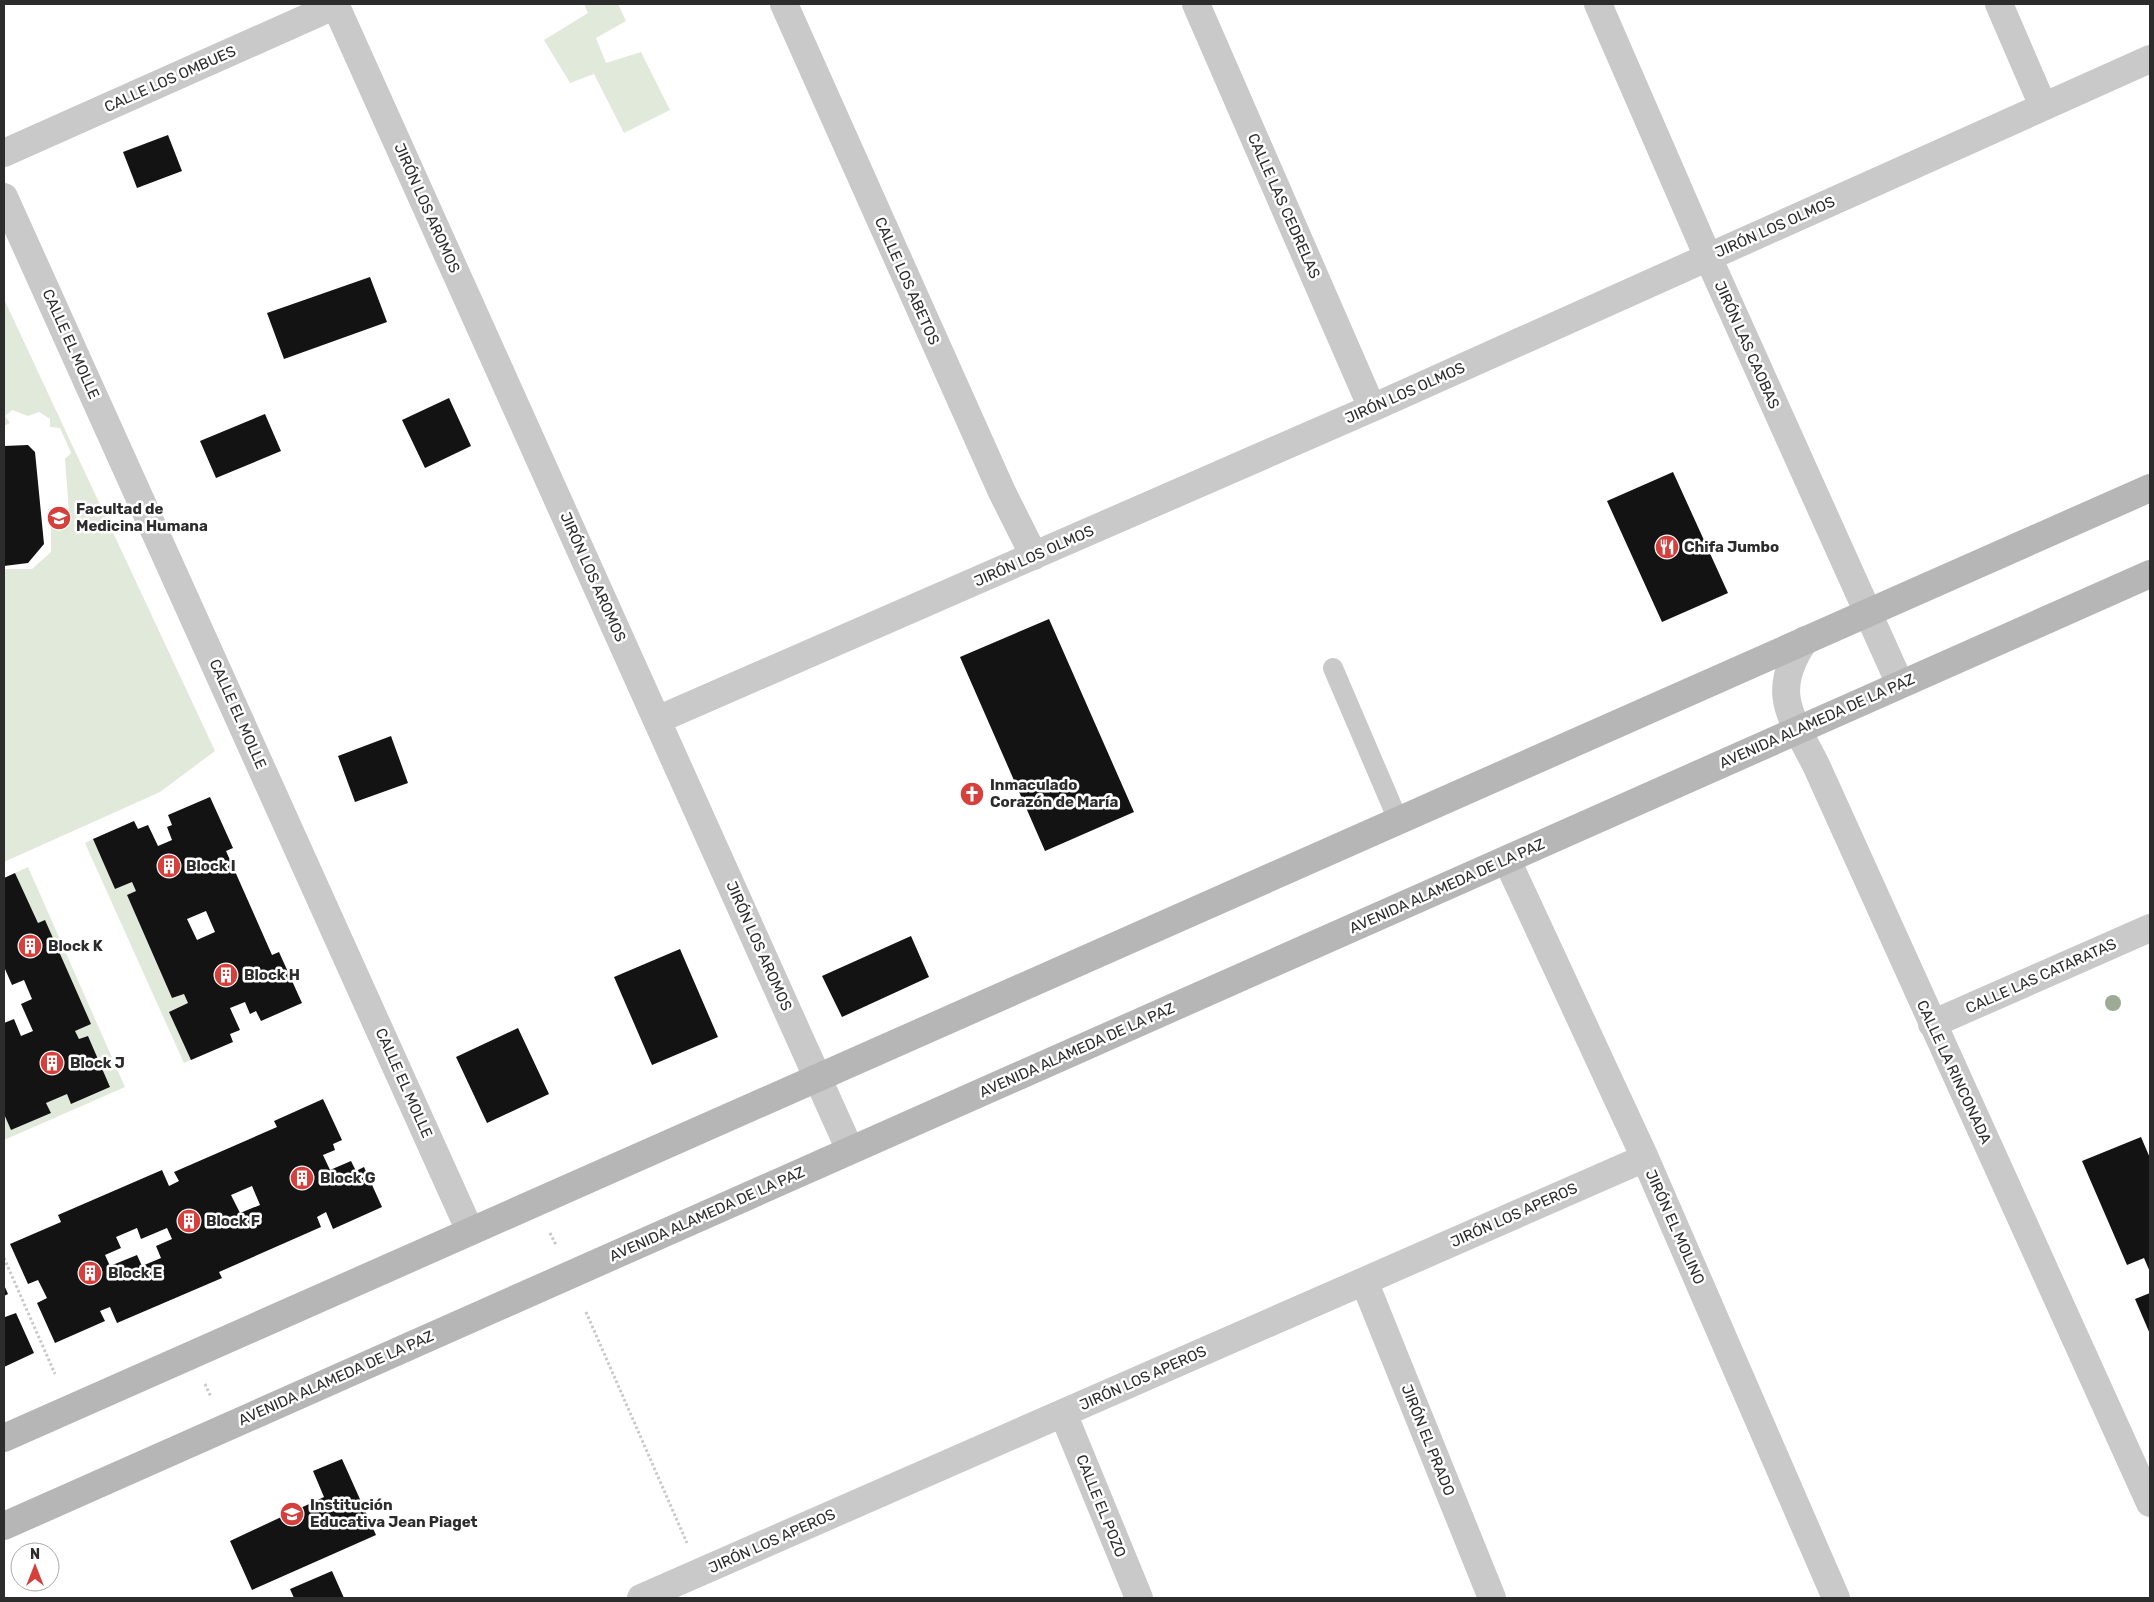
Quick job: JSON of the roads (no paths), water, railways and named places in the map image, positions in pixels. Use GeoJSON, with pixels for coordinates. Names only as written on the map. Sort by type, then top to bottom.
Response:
{"type":"FeatureCollection","features":[{"type":"Feature","properties":{"kind":"street","name":"CALLE LOS OMBUES"},"geometry":{"type":"LineString","coordinates":[[4,153],[336,4]]}},
{"type":"Feature","properties":{"kind":"street","name":"JIRÓN LOS AROMOS"},"geometry":{"type":"LineString","coordinates":[[336,4],[850,1150]]}},
{"type":"Feature","properties":{"kind":"street","name":"CALLE LOS ABETOS"},"geometry":{"type":"LineString","coordinates":[[784,4],[1002,492],[1034,556]]}},
{"type":"Feature","properties":{"kind":"street","name":"CALLE LAS CEDRELAS"},"geometry":{"type":"LineString","coordinates":[[1196,4],[1372,408]]}},
{"type":"Feature","properties":{"kind":"street","name":"JIRÓN LAS CAOBAS"},"geometry":{"type":"LineString","coordinates":[[1598,4],[1865,612],[1900,684]]}},
{"type":"Feature","properties":{"kind":"street"},"geometry":{"type":"LineString","coordinates":[[1999,4],[2043,106]]}},
{"type":"Feature","properties":{"kind":"street","name":"JIRÓN LOS OLMOS"},"geometry":{"type":"LineString","coordinates":[[657,720],[1372,408],[2150,59]]}},
{"type":"Feature","properties":{"kind":"street","name":"CALLE EL MOLLE"},"geometry":{"type":"LineString","coordinates":[[4,196],[470,1231]]}},
{"type":"Feature","properties":{"kind":"street"},"geometry":{"type":"LineString","coordinates":[[4,1438],[1865,612],[2150,488]]}},
{"type":"Feature","properties":{"kind":"street","name":"AVENIDA ALAMEDA DE LA PAZ"},"geometry":{"type":"LineString","coordinates":[[4,1526],[2150,574]]}},
{"type":"Feature","properties":{"kind":"street","name":"CALLE LA RINCONADA"},"geometry":{"type":"LineString","coordinates":[[1805,640],[1790,665],[1785,690],[1786,701],[2150,1503]]}},
{"type":"Feature","properties":{"kind":"street","name":"JIRÓN EL MOLINO"},"geometry":{"type":"LineString","coordinates":[[1506,860],[1645,1158],[1836,1598]]}},
{"type":"Feature","properties":{"kind":"street","name":"CALLE LAS CATARATAS"},"geometry":{"type":"LineString","coordinates":[[1932,1024],[2150,928]]}},
{"type":"Feature","properties":{"kind":"street","name":"JIRÓN LOS APEROS"},"geometry":{"type":"LineString","coordinates":[[641,1598],[1645,1158]]}},
{"type":"Feature","properties":{"kind":"street","name":"JIRÓN EL PRADO"},"geometry":{"type":"LineString","coordinates":[[1364,1281],[1492,1598]]}},
{"type":"Feature","properties":{"kind":"street","name":"CALLE EL POZO"},"geometry":{"type":"LineString","coordinates":[[1063,1413],[1139,1598]]}},
{"type":"Feature","properties":{"kind":"lane"},"geometry":{"type":"LineString","coordinates":[[1333,668],[1398,820]]}},
{"type":"Feature","properties":{"kind":"place","name":"Facultad de Medicina Humana"},"geometry":{"type":"Point","coordinates":[59,518]}},
{"type":"Feature","properties":{"kind":"place","name":"Chifa Jumbo"},"geometry":{"type":"Point","coordinates":[1667,547]}},
{"type":"Feature","properties":{"kind":"place","name":"Inmaculado Corazón de María"},"geometry":{"type":"Point","coordinates":[972,794]}},
{"type":"Feature","properties":{"kind":"place","name":"Block I"},"geometry":{"type":"Point","coordinates":[169,866]}},
{"type":"Feature","properties":{"kind":"place","name":"Block K"},"geometry":{"type":"Point","coordinates":[30,946]}},
{"type":"Feature","properties":{"kind":"place","name":"Block H"},"geometry":{"type":"Point","coordinates":[226,975]}},
{"type":"Feature","properties":{"kind":"place","name":"Block J"},"geometry":{"type":"Point","coordinates":[52,1063]}},
{"type":"Feature","properties":{"kind":"place","name":"Block G"},"geometry":{"type":"Point","coordinates":[302,1178]}},
{"type":"Feature","properties":{"kind":"place","name":"Block F"},"geometry":{"type":"Point","coordinates":[189,1221]}},
{"type":"Feature","properties":{"kind":"place","name":"Block E"},"geometry":{"type":"Point","coordinates":[90,1273]}},
{"type":"Feature","properties":{"kind":"place","name":"Institución Educativa Jean Piaget"},"geometry":{"type":"Point","coordinates":[292,1514]}}]}
